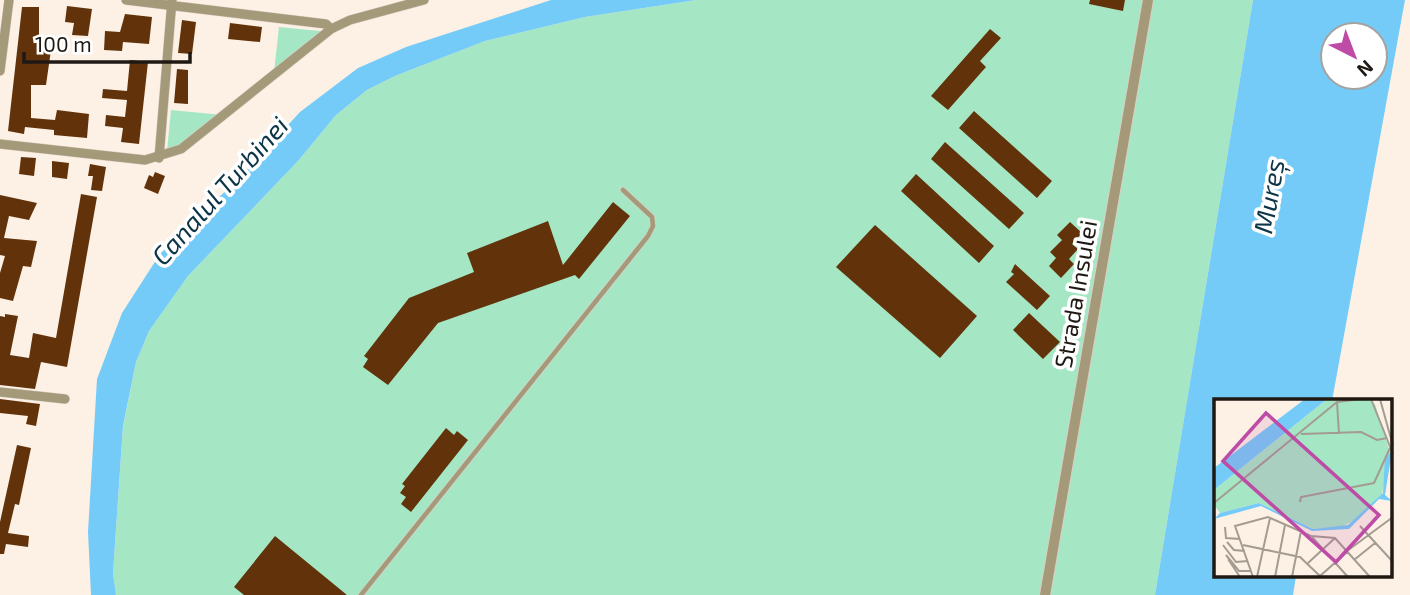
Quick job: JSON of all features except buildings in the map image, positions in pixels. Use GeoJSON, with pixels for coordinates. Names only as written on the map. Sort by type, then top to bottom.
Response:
{"type":"FeatureCollection","features":[{"type":"Feature","properties":{"kind":"street"},"geometry":{"type":"LineString","coordinates":[[0,71],[9,0]]}},
{"type":"Feature","properties":{"kind":"street"},"geometry":{"type":"LineString","coordinates":[[126,0],[172,2],[326,24],[331,29]]}},
{"type":"Feature","properties":{"kind":"street"},"geometry":{"type":"LineString","coordinates":[[0,144],[145,160],[159,158],[181,149],[331,29],[350,20],[424,0]]}},
{"type":"Feature","properties":{"kind":"street","name":"Strada Insulei"},"geometry":{"type":"LineString","coordinates":[[1045,595],[1148,0]]}},
{"type":"Feature","properties":{"kind":"street"},"geometry":{"type":"LineString","coordinates":[[159,158],[172,2]]}},
{"type":"Feature","properties":{"kind":"street"},"geometry":{"type":"LineString","coordinates":[[0,392],[65,400]]}},
{"type":"Feature","properties":{"kind":"lane"},"geometry":{"type":"LineString","coordinates":[[361,595],[648,236],[653,226],[652,217],[623,190]]}},
{"type":"Feature","properties":{"kind":"green space"},"geometry":{"type":"Polygon","coordinates":[[[696,0],[1253,0],[1155,595],[116,595],[113,573],[123,427],[136,362],[149,331],[188,276],[298,161],[336,115],[367,90],[395,76],[485,41],[585,17],[696,0]]]}},
{"type":"Feature","properties":{"kind":"green space"},"geometry":{"type":"Polygon","coordinates":[[[279,27],[320,31],[320,34],[274,72],[279,27]]]}},
{"type":"Feature","properties":{"kind":"green space"},"geometry":{"type":"Polygon","coordinates":[[[171,110],[223,115],[178,148],[167,151],[171,110]]]}},
{"type":"Feature","properties":{"kind":"water","name":"Canalul Turbinei"},"geometry":{"type":"Polygon","coordinates":[[[551,0],[696,0],[585,17],[485,41],[395,76],[367,90],[336,115],[298,161],[188,276],[149,331],[136,362],[123,426],[113,573],[116,595],[91,595],[88,532],[97,379],[122,313],[160,254],[240,177],[300,112],[358,68],[406,47],[551,0]]]}},
{"type":"Feature","properties":{"kind":"water","name":"Mureș"},"geometry":{"type":"Polygon","coordinates":[[[1253,0],[1405,0],[1389,88],[1389,21],[1319,21],[1319,91],[1388,91],[1332,399],[1214,399],[1214,578],[1296,578],[1293,595],[1155,595],[1253,0]]]}}]}
